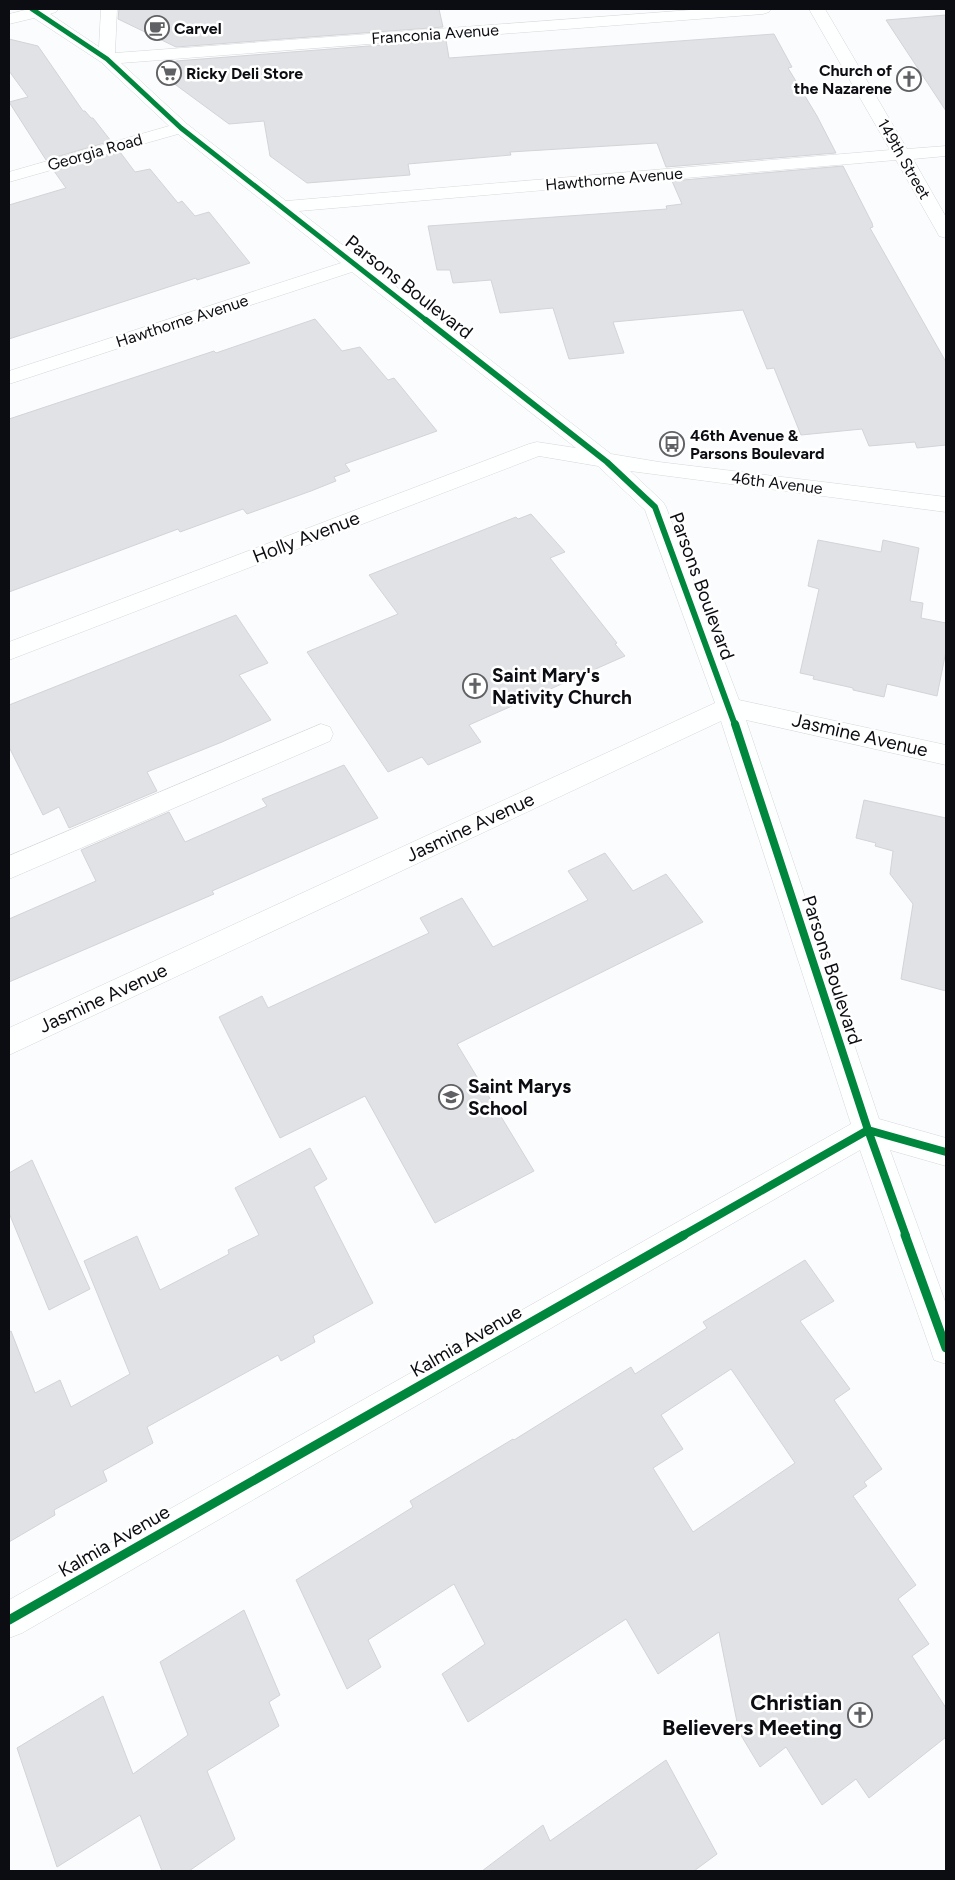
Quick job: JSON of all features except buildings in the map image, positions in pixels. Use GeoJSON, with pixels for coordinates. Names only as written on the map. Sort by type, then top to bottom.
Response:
{"type":"FeatureCollection","features":[{"type":"Feature","properties":{"kind":"street"},"geometry":{"type":"LineString","coordinates":[[107,59],[109,9]]}},
{"type":"Feature","properties":{"kind":"street","name":"Franconia Avenue"},"geometry":{"type":"LineString","coordinates":[[107,59],[763,9]]}},
{"type":"Feature","properties":{"kind":"street","name":"149th Street"},"geometry":{"type":"LineString","coordinates":[[816,9],[946,232]]}},
{"type":"Feature","properties":{"kind":"street"},"geometry":{"type":"LineString","coordinates":[[9,19],[39,10]]}},
{"type":"Feature","properties":{"kind":"street","name":"Parsons Boulevard"},"geometry":{"type":"LineString","coordinates":[[39,10],[107,59],[181,128],[607,462],[655,508],[729,706],[868,1130],[946,1348]]}},
{"type":"Feature","properties":{"kind":"street","name":"Georgia Road"},"geometry":{"type":"LineString","coordinates":[[9,177],[181,128]]}},
{"type":"Feature","properties":{"kind":"street","name":"Hawthorne Avenue"},"geometry":{"type":"LineString","coordinates":[[282,208],[946,151]]}},
{"type":"Feature","properties":{"kind":"street","name":"Hawthorne Avenue"},"geometry":{"type":"LineString","coordinates":[[9,378],[354,265]]}},
{"type":"Feature","properties":{"kind":"street","name":"Holly Avenue"},"geometry":{"type":"LineString","coordinates":[[9,651],[537,449],[607,462]]}},
{"type":"Feature","properties":{"kind":"street","name":"46th Avenue"},"geometry":{"type":"LineString","coordinates":[[607,462],[946,504]]}},
{"type":"Feature","properties":{"kind":"street","name":"Jasmine Avenue"},"geometry":{"type":"LineString","coordinates":[[9,1042],[729,706],[946,755]]}},
{"type":"Feature","properties":{"kind":"street"},"geometry":{"type":"LineString","coordinates":[[9,868],[321,734]]}},
{"type":"Feature","properties":{"kind":"street"},"geometry":{"type":"LineString","coordinates":[[868,1130],[946,1152]]}},
{"type":"Feature","properties":{"kind":"street","name":"Kalmia Avenue"},"geometry":{"type":"LineString","coordinates":[[9,1620],[868,1130]]}},
{"type":"Feature","properties":{"kind":"cycle path"},"geometry":{"type":"LineString","coordinates":[[32,9],[107,59],[181,128],[607,462],[655,507],[729,707],[868,1130],[946,1348]]}},
{"type":"Feature","properties":{"kind":"cycle path"},"geometry":{"type":"LineString","coordinates":[[9,1620],[868,1130],[946,1152]]}},
{"type":"Feature","properties":{"kind":"place","name":"Carvel"},"geometry":{"type":"Point","coordinates":[157,28]}},
{"type":"Feature","properties":{"kind":"place","name":"Ricky Deli Store"},"geometry":{"type":"Point","coordinates":[169,73]}},
{"type":"Feature","properties":{"kind":"place","name":"Church of the Nazarene"},"geometry":{"type":"Point","coordinates":[909,79]}},
{"type":"Feature","properties":{"kind":"place","name":"46th Avenue & Parsons Boulevard"},"geometry":{"type":"Point","coordinates":[672,444]}},
{"type":"Feature","properties":{"kind":"place","name":"Saint Mary's Nativity Church"},"geometry":{"type":"Point","coordinates":[475,686]}},
{"type":"Feature","properties":{"kind":"place","name":"Saint Marys School"},"geometry":{"type":"Point","coordinates":[451,1097]}},
{"type":"Feature","properties":{"kind":"place","name":"Christian Believers Meeting"},"geometry":{"type":"Point","coordinates":[860,1715]}}]}
